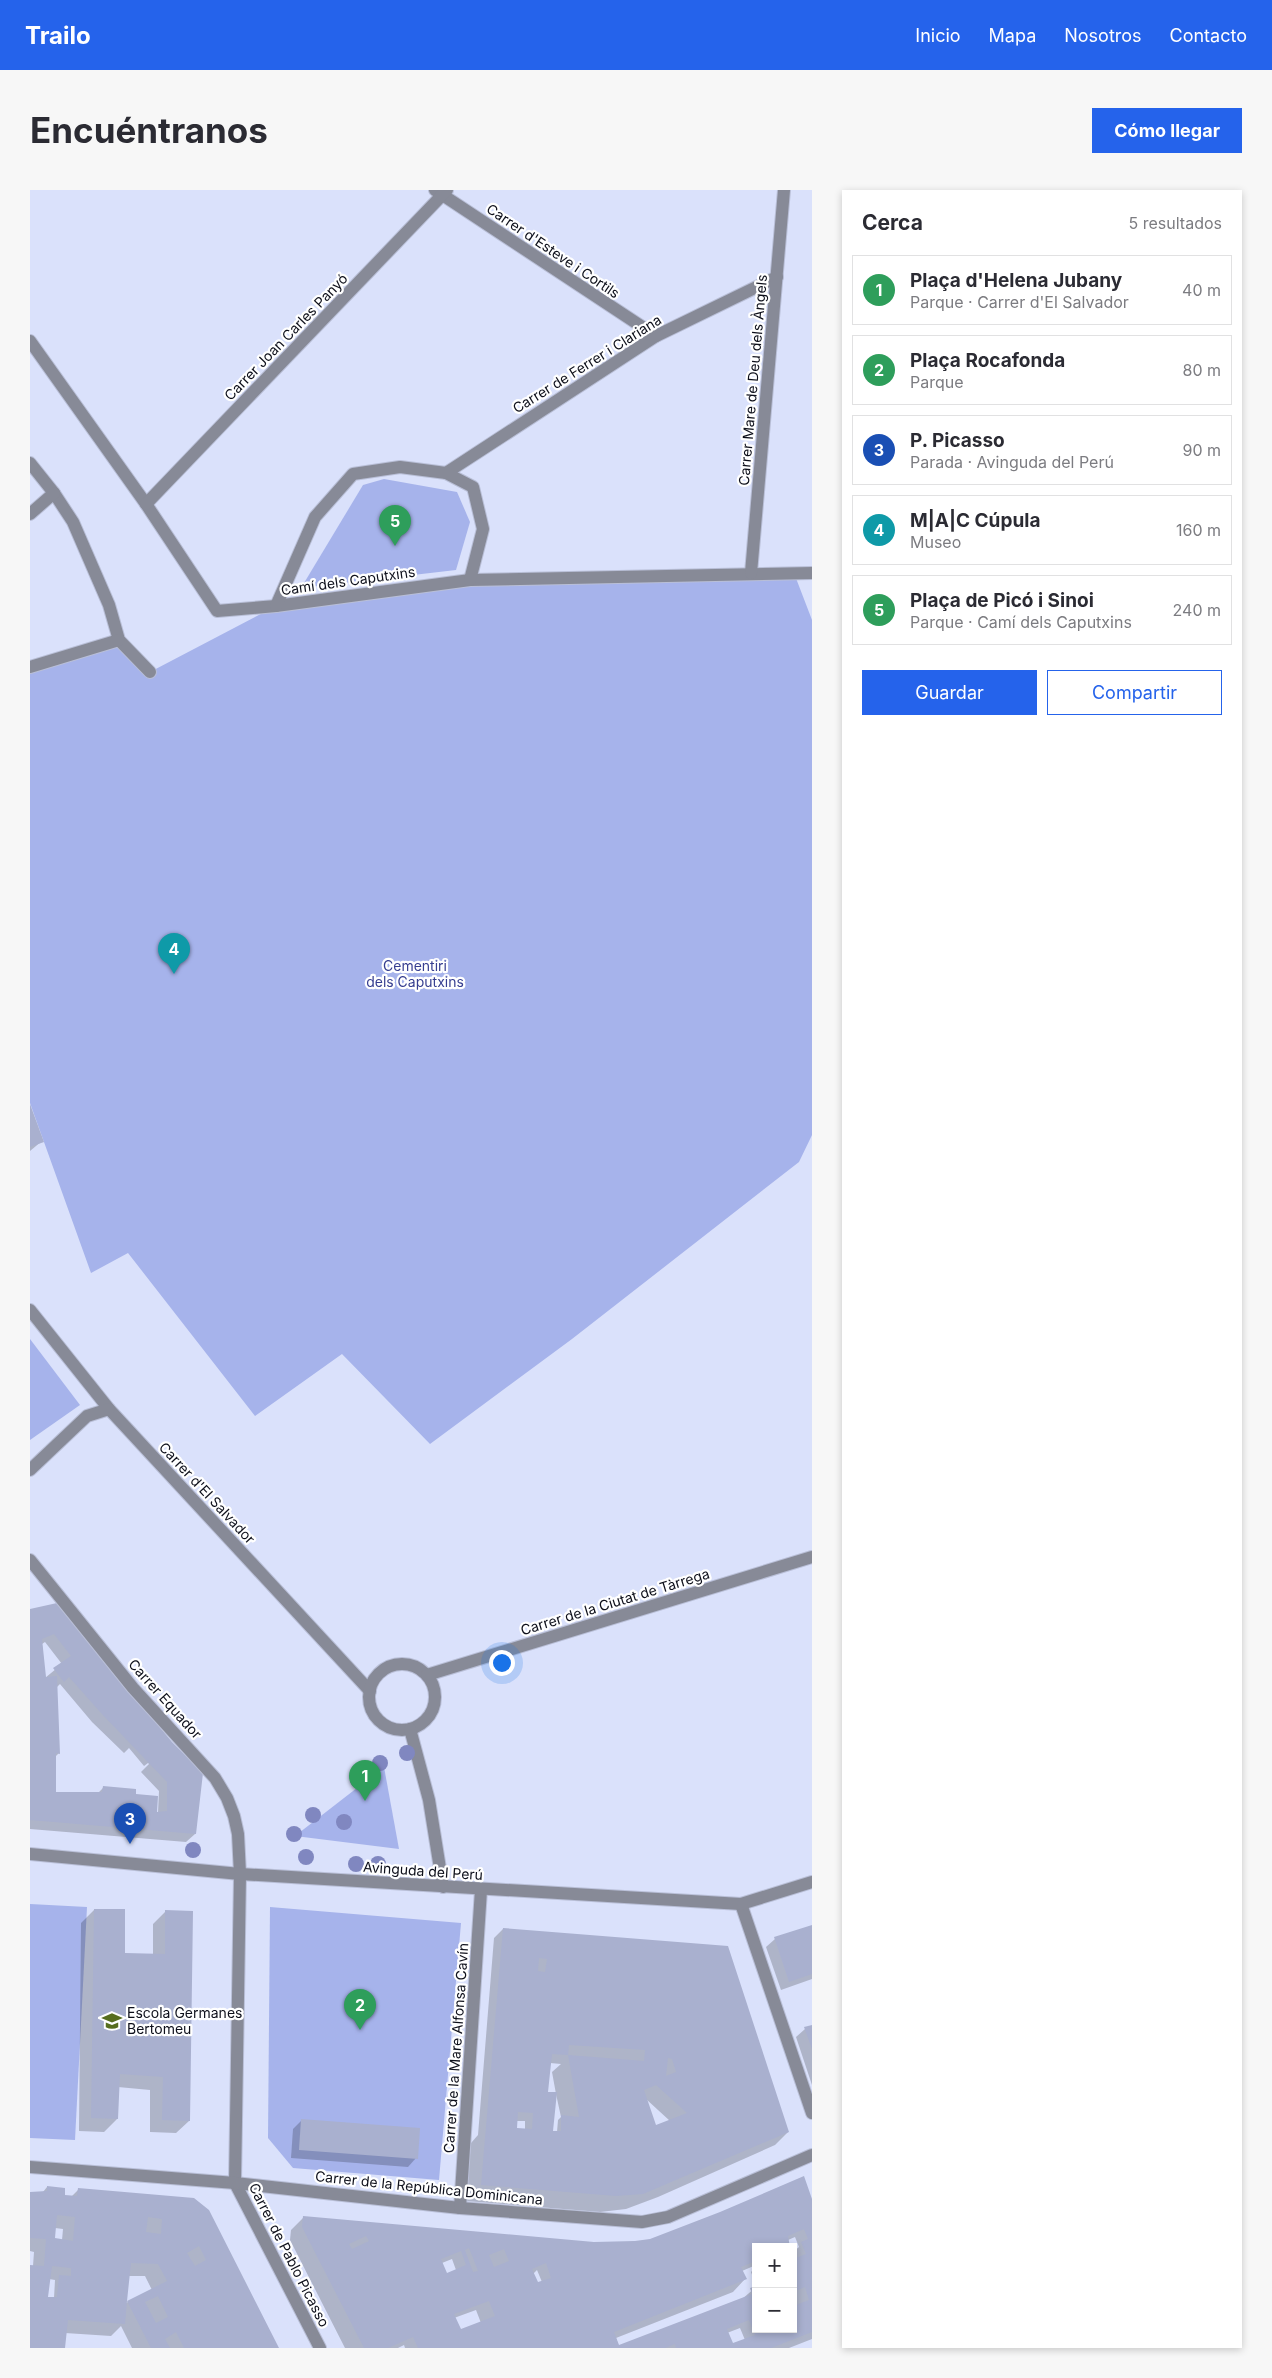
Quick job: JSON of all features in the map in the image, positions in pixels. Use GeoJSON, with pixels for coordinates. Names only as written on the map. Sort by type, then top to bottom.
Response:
{"type":"FeatureCollection","features":[{"type":"Feature","properties":{"kind":"street","name":"Carrer Mare de Deu dels Àngels"},"geometry":{"type":"LineString","coordinates":[[751,573],[784,190]]}},
{"type":"Feature","properties":{"kind":"street","name":"Carrer d'Esteve i Cortils"},"geometry":{"type":"LineString","coordinates":[[442,192],[656,336]]}},
{"type":"Feature","properties":{"kind":"street","name":"Carrer Joan Carles Panyó"},"geometry":{"type":"LineString","coordinates":[[146,504],[442,192]]}},
{"type":"Feature","properties":{"kind":"street","name":"Carrer de Ferrer i Clariana"},"geometry":{"type":"LineString","coordinates":[[446,473],[656,336],[777,277]]}},
{"type":"Feature","properties":{"kind":"street","name":"Camí dels Caputxins"},"geometry":{"type":"LineString","coordinates":[[30,342],[146,504],[217,611],[276,606],[470,580],[812,573]]}},
{"type":"Feature","properties":{"kind":"street"},"geometry":{"type":"LineString","coordinates":[[30,463],[54,493],[73,522],[109,605],[119,640],[150,672]]}},
{"type":"Feature","properties":{"kind":"street"},"geometry":{"type":"LineString","coordinates":[[276,606],[315,517],[353,474],[400,467],[446,473],[473,487],[483,529],[470,580]]}},
{"type":"Feature","properties":{"kind":"street"},"geometry":{"type":"LineString","coordinates":[[30,514],[54,493]]}},
{"type":"Feature","properties":{"kind":"street"},"geometry":{"type":"LineString","coordinates":[[30,667],[119,640]]}},
{"type":"Feature","properties":{"kind":"street","name":"Carrer d'El Salvador"},"geometry":{"type":"LineString","coordinates":[[30,1310],[108,1409],[370,1691]]}},
{"type":"Feature","properties":{"kind":"street"},"geometry":{"type":"LineString","coordinates":[[30,1470],[87,1416],[108,1409]]}},
{"type":"Feature","properties":{"kind":"street","name":"Carrer de la Ciutat de Tàrrega"},"geometry":{"type":"LineString","coordinates":[[428,1674],[812,1558]]}},
{"type":"Feature","properties":{"kind":"street","name":"Carrer Equador"},"geometry":{"type":"LineString","coordinates":[[30,1560],[133,1688],[215,1778],[227,1798],[234,1816],[238,1834],[240,1874]]}},
{"type":"Feature","properties":{"kind":"street"},"geometry":{"type":"LineString","coordinates":[[403,1663],[414,1665],[428,1674],[434,1684],[436,1696],[434,1707],[429,1717],[420,1725],[410,1729],[398,1730],[387,1726],[378,1719],[372,1709],[370,1691],[373,1680],[381,1671],[391,1665],[403,1663]]}},
{"type":"Feature","properties":{"kind":"street"},"geometry":{"type":"LineString","coordinates":[[410,1729],[429,1800],[443,1887]]}},
{"type":"Feature","properties":{"kind":"street","name":"Avinguda del Perú"},"geometry":{"type":"LineString","coordinates":[[30,1854],[240,1874],[481,1890],[741,1904],[812,1882]]}},
{"type":"Feature","properties":{"kind":"street","name":"Carrer de Pablo Picasso"},"geometry":{"type":"LineString","coordinates":[[240,1874],[235,2183],[320,2348]]}},
{"type":"Feature","properties":{"kind":"street","name":"Carrer de la Mare Alfonsa Cavín"},"geometry":{"type":"LineString","coordinates":[[460,2208],[481,1890]]}},
{"type":"Feature","properties":{"kind":"street"},"geometry":{"type":"LineString","coordinates":[[741,1904],[812,2113]]}},
{"type":"Feature","properties":{"kind":"street","name":"Carrer de la República Dominicana"},"geometry":{"type":"LineString","coordinates":[[30,2167],[235,2183],[460,2208],[642,2222],[668,2217],[812,2155]]}},
{"type":"Feature","properties":{"kind":"green space"},"geometry":{"type":"Polygon","coordinates":[[[384,479],[457,492],[470,522],[456,570],[301,588],[363,485],[384,479]]]}},
{"type":"Feature","properties":{"kind":"green space","name":"Cementiri dels Caputxins"},"geometry":{"type":"Polygon","coordinates":[[[794,573],[812,620],[812,1135],[799,1162],[572,1339],[430,1444],[342,1354],[255,1416],[128,1253],[91,1273],[30,1103],[30,667],[119,640],[150,672],[276,606],[389,589],[794,573]]]}},
{"type":"Feature","properties":{"kind":"green space"},"geometry":{"type":"Polygon","coordinates":[[[30,1339],[80,1405],[30,1440],[30,1339]]]}},
{"type":"Feature","properties":{"kind":"green space"},"geometry":{"type":"Polygon","coordinates":[[[384,1767],[399,1849],[295,1836],[384,1767]]]}},
{"type":"Feature","properties":{"kind":"green space"},"geometry":{"type":"Polygon","coordinates":[[[30,1904],[87,1907],[75,2140],[30,2138],[30,1904]]]}},
{"type":"Feature","properties":{"kind":"green space"},"geometry":{"type":"Polygon","coordinates":[[[270,1907],[461,1923],[439,2180],[293,2168],[268,2138],[270,1907]]]}},
{"type":"Feature","properties":{"kind":"building"},"geometry":{"type":"Polygon","coordinates":[[[30,1104],[44,1142],[30,1147],[30,1104]]]}},
{"type":"Feature","properties":{"kind":"building"},"geometry":{"type":"Polygon","coordinates":[[[57,1603],[172,1742],[203,1773],[196,1834],[30,1820],[30,1609],[57,1603]],[[54,1634],[42,1639],[46,1677],[57,1676],[60,1754],[56,1753],[56,1792],[102,1792],[103,1786],[136,1789],[136,1794],[158,1796],[157,1812],[167,1811],[167,1782],[69,1677],[64,1682],[53,1668],[71,1656],[54,1634]]]}},
{"type":"Feature","properties":{"kind":"building"},"geometry":{"type":"Polygon","coordinates":[[[94,1909],[125,1909],[125,1953],[165,1954],[165,1910],[193,1911],[190,2121],[162,2120],[163,2077],[120,2074],[118,2119],[91,2118],[94,1909]]]}},
{"type":"Feature","properties":{"kind":"building"},"geometry":{"type":"Polygon","coordinates":[[[812,1925],[812,1974],[789,1982],[774,1937],[812,1925]]]}},
{"type":"Feature","properties":{"kind":"building"},"geometry":{"type":"Polygon","coordinates":[[[503,1928],[728,1946],[789,2132],[643,2194],[616,2196],[481,2185],[503,1928]],[[539,1958],[538,1971],[545,1972],[547,1959],[539,1958]],[[569,2045],[568,2055],[644,2061],[645,2050],[569,2045]],[[552,2054],[548,2092],[557,2092],[553,2131],[561,2131],[561,2115],[579,2117],[568,2055],[552,2054]],[[668,2058],[666,2076],[676,2072],[672,2059],[668,2058]],[[656,2085],[644,2090],[656,2125],[687,2113],[656,2085]],[[518,2112],[517,2128],[532,2129],[533,2113],[518,2112]]]}},
{"type":"Feature","properties":{"kind":"building"},"geometry":{"type":"Polygon","coordinates":[[[812,2025],[812,2049],[804,2027],[812,2025]]]}},
{"type":"Feature","properties":{"kind":"building"},"geometry":{"type":"Polygon","coordinates":[[[301,2119],[420,2128],[418,2159],[299,2150],[301,2119]]]}},
{"type":"Feature","properties":{"kind":"building"},"geometry":{"type":"Polygon","coordinates":[[[804,2176],[812,2199],[812,2332],[771,2348],[676,2348],[675,2344],[665,2348],[418,2348],[413,2337],[388,2348],[364,2348],[302,2227],[303,2216],[594,2242],[650,2239],[720,2212],[804,2176]],[[366,2236],[349,2244],[352,2249],[369,2241],[366,2236]],[[469,2248],[465,2250],[473,2272],[478,2271],[469,2248]],[[504,2249],[489,2255],[494,2267],[509,2261],[504,2249]],[[461,2251],[441,2259],[447,2273],[466,2265],[461,2251]],[[546,2263],[532,2269],[538,2282],[551,2278],[546,2263]],[[489,2301],[454,2314],[461,2329],[495,2316],[489,2301]]]}},
{"type":"Feature","properties":{"kind":"building"},"geometry":{"type":"Polygon","coordinates":[[[47,2186],[65,2188],[65,2195],[77,2196],[78,2188],[194,2198],[209,2210],[279,2348],[184,2348],[176,2332],[165,2339],[170,2348],[151,2348],[127,2301],[125,2324],[68,2320],[65,2348],[30,2348],[30,2265],[44,2266],[46,2239],[30,2238],[30,2192],[47,2191],[47,2186]],[[57,2215],[55,2238],[73,2241],[75,2217],[57,2215]],[[148,2217],[146,2232],[161,2234],[162,2219],[148,2217]],[[199,2246],[187,2253],[195,2266],[206,2260],[199,2246]],[[131,2263],[127,2301],[167,2281],[158,2264],[131,2263]],[[52,2266],[48,2297],[57,2297],[59,2275],[71,2276],[71,2268],[52,2266]],[[158,2296],[145,2302],[156,2323],[168,2317],[158,2296]]]}},
{"type":"Feature","properties":{"kind":"place","name":"Plaça de Picó i Sinoi"},"geometry":{"type":"Point","coordinates":[395,546]}},
{"type":"Feature","properties":{"kind":"place","name":"M|A|C Cúpula"},"geometry":{"type":"Point","coordinates":[174,974]}},
{"type":"Feature","properties":{"kind":"place","name":"Plaça d'Helena Jubany"},"geometry":{"type":"Point","coordinates":[365,1801]}},
{"type":"Feature","properties":{"kind":"place","name":"P. Picasso"},"geometry":{"type":"Point","coordinates":[130,1844]}},
{"type":"Feature","properties":{"kind":"place","name":"Escola Germanes Bertomeu"},"geometry":{"type":"Point","coordinates":[112,2021]}},
{"type":"Feature","properties":{"kind":"place","name":"Plaça Rocafonda"},"geometry":{"type":"Point","coordinates":[360,2030]}}]}
